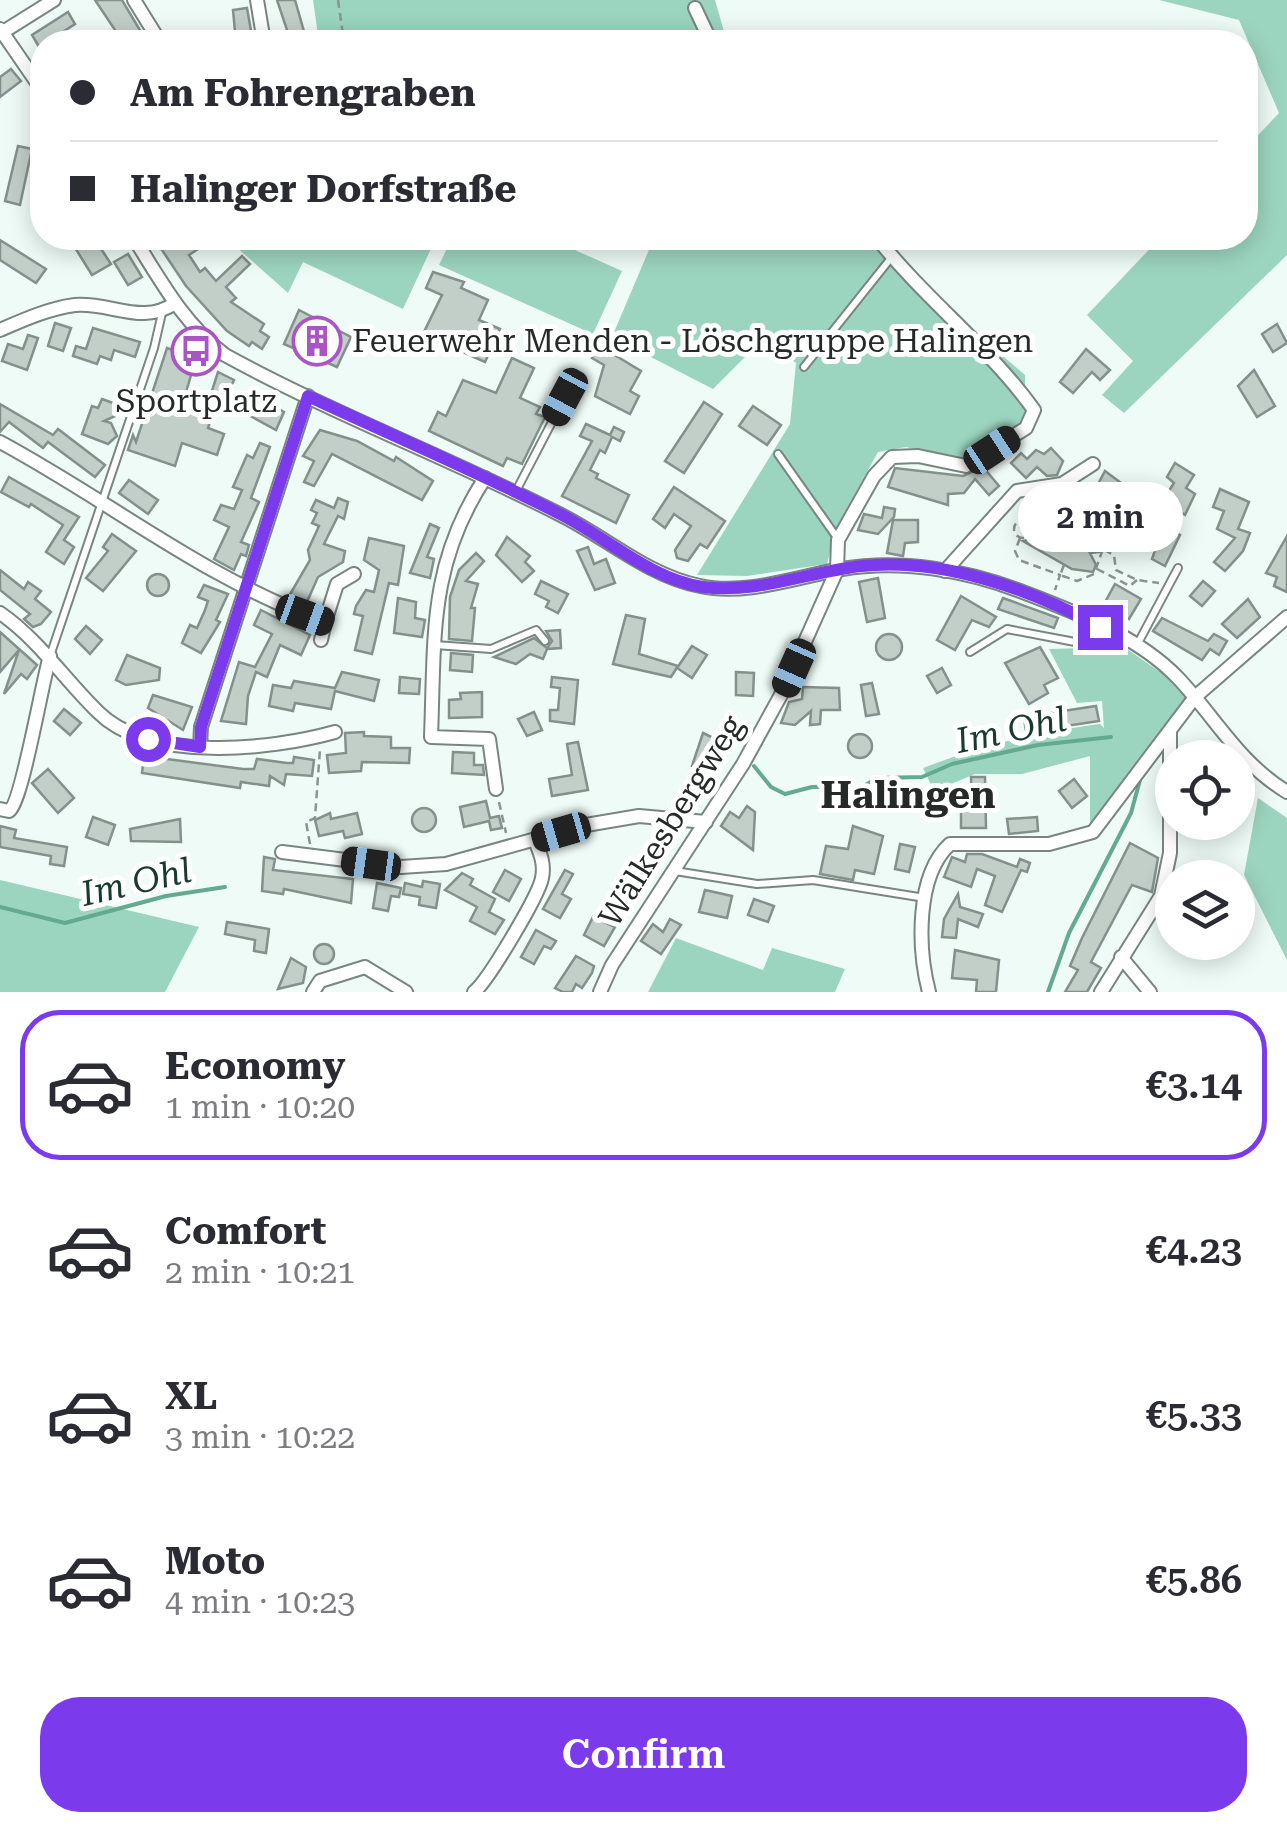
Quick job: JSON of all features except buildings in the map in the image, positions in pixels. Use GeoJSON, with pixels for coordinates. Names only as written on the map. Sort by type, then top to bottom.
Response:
{"type":"FeatureCollection","features":[{"type":"Feature","properties":{"kind":"street"},"geometry":{"type":"LineString","coordinates":[[30,72],[2,30],[54,0]]}},
{"type":"Feature","properties":{"kind":"street"},"geometry":{"type":"LineString","coordinates":[[134,0],[153,30]]}},
{"type":"Feature","properties":{"kind":"street"},"geometry":{"type":"LineString","coordinates":[[257,0],[262,30]]}},
{"type":"Feature","properties":{"kind":"street"},"geometry":{"type":"LineString","coordinates":[[695,8],[705,30]]}},
{"type":"Feature","properties":{"kind":"street"},"geometry":{"type":"LineString","coordinates":[[141,250],[175,304],[204,340],[225,354],[515,493],[672,578],[702,587],[786,582],[837,570],[882,566],[944,571],[1016,589],[1131,643],[1175,674],[1230,745],[1287,792]]}},
{"type":"Feature","properties":{"kind":"street"},"geometry":{"type":"LineString","coordinates":[[837,570],[838,540],[874,476],[892,457],[918,456],[966,466],[1026,428],[1034,410],[1018,387],[915,286],[887,250]]}},
{"type":"Feature","properties":{"kind":"street"},"geometry":{"type":"LineString","coordinates":[[1,328],[78,305],[135,314],[162,313],[175,304]]}},
{"type":"Feature","properties":{"kind":"street"},"geometry":{"type":"LineString","coordinates":[[200,747],[201,727],[308,396]]}},
{"type":"Feature","properties":{"kind":"street"},"geometry":{"type":"LineString","coordinates":[[0,442],[188,559],[325,622]]}},
{"type":"Feature","properties":{"kind":"street"},"geometry":{"type":"LineString","coordinates":[[944,571],[1016,491],[1062,484],[1093,464]]}},
{"type":"Feature","properties":{"kind":"street"},"geometry":{"type":"LineString","coordinates":[[485,478],[448,547],[439,582],[430,737],[489,739],[496,789]]}},
{"type":"Feature","properties":{"kind":"street","name":"Wälkesbergweg"},"geometry":{"type":"LineString","coordinates":[[600,992],[612,965],[706,822],[782,693],[837,570]]}},
{"type":"Feature","properties":{"kind":"street"},"geometry":{"type":"LineString","coordinates":[[321,640],[337,584],[354,574]]}},
{"type":"Feature","properties":{"kind":"street"},"geometry":{"type":"LineString","coordinates":[[0,614],[50,656],[116,727],[148,739],[200,747],[286,742],[328,734]]}},
{"type":"Feature","properties":{"kind":"street"},"geometry":{"type":"LineString","coordinates":[[929,992],[920,958],[926,898],[938,854],[950,844],[1050,844],[1093,832],[1195,697],[1287,617]]}},
{"type":"Feature","properties":{"kind":"street"},"geometry":{"type":"LineString","coordinates":[[0,810],[10,811],[19,800],[36,706],[50,656]]}},
{"type":"Feature","properties":{"kind":"street"},"geometry":{"type":"LineString","coordinates":[[1101,992],[1161,896],[1170,852],[1170,732]]}},
{"type":"Feature","properties":{"kind":"street"},"geometry":{"type":"LineString","coordinates":[[282,852],[400,868],[446,864],[508,844],[639,816],[706,822]]}},
{"type":"Feature","properties":{"kind":"street"},"geometry":{"type":"LineString","coordinates":[[474,992],[489,975],[542,881],[543,862],[535,840]]}},
{"type":"Feature","properties":{"kind":"street"},"geometry":{"type":"LineString","coordinates":[[1121,957],[1150,992]]}},
{"type":"Feature","properties":{"kind":"street"},"geometry":{"type":"LineString","coordinates":[[312,992],[320,981],[365,967],[406,992]]}},
{"type":"Feature","properties":{"kind":"lane"},"geometry":{"type":"LineString","coordinates":[[804,366],[892,256]]}},
{"type":"Feature","properties":{"kind":"lane"},"geometry":{"type":"LineString","coordinates":[[50,656],[162,313]]}},
{"type":"Feature","properties":{"kind":"lane"},"geometry":{"type":"LineString","coordinates":[[515,493],[565,397]]}},
{"type":"Feature","properties":{"kind":"lane"},"geometry":{"type":"LineString","coordinates":[[778,454],[838,540]]}},
{"type":"Feature","properties":{"kind":"lane"},"geometry":{"type":"LineString","coordinates":[[970,652],[1007,629],[1074,642],[1131,643],[1178,568]]}},
{"type":"Feature","properties":{"kind":"lane"},"geometry":{"type":"LineString","coordinates":[[434,645],[492,648],[536,630],[545,641]]}},
{"type":"Feature","properties":{"kind":"lane"},"geometry":{"type":"LineString","coordinates":[[674,871],[757,884],[813,880],[926,898]]}},
{"type":"Feature","properties":{"kind":"path"},"geometry":{"type":"LineString","coordinates":[[338,0],[342,30]]}},
{"type":"Feature","properties":{"kind":"path"},"geometry":{"type":"LineString","coordinates":[[1020,538],[1014,527],[1027,521],[1037,493]]}},
{"type":"Feature","properties":{"kind":"path"},"geometry":{"type":"LineString","coordinates":[[1074,517],[1086,522],[1103,550],[1114,555],[1116,570],[1168,588]]}},
{"type":"Feature","properties":{"kind":"path"},"geometry":{"type":"LineString","coordinates":[[1027,521],[1034,533],[1020,538],[1015,551],[1019,560],[1077,581],[1096,568],[1103,550]]}},
{"type":"Feature","properties":{"kind":"path"},"geometry":{"type":"LineString","coordinates":[[1057,585],[1064,564]]}},
{"type":"Feature","properties":{"kind":"path"},"geometry":{"type":"LineString","coordinates":[[1096,568],[1130,586],[1137,580]]}},
{"type":"Feature","properties":{"kind":"path"},"geometry":{"type":"LineString","coordinates":[[312,856],[306,822],[315,818],[328,734]]}},
{"type":"Feature","properties":{"kind":"path"},"geometry":{"type":"LineString","coordinates":[[496,789],[508,844]]}},
{"type":"Feature","properties":{"kind":"green space"},"geometry":{"type":"Polygon","coordinates":[[[313,0],[715,0],[724,30],[317,30],[313,0]]]}},
{"type":"Feature","properties":{"kind":"green space"},"geometry":{"type":"Polygon","coordinates":[[[1159,0],[1287,0],[1287,255],[1124,413],[1102,395],[1133,361],[1087,315],[1149,250],[1258,250],[1258,135],[1279,113],[1258,64],[1258,30],[1243,30],[1239,20],[1159,0]]]}},
{"type":"Feature","properties":{"kind":"green space"},"geometry":{"type":"Polygon","coordinates":[[[240,250],[430,250],[403,309],[303,262],[288,293],[240,250]]]}},
{"type":"Feature","properties":{"kind":"green space"},"geometry":{"type":"Polygon","coordinates":[[[446,250],[575,250],[622,271],[593,334],[439,265],[446,250]]]}},
{"type":"Feature","properties":{"kind":"green space"},"geometry":{"type":"Polygon","coordinates":[[[649,250],[881,250],[1025,375],[1025,419],[963,461],[906,447],[878,452],[836,528],[827,564],[747,576],[697,575],[790,424],[796,363],[763,339],[713,389],[612,337],[649,250]]]}},
{"type":"Feature","properties":{"kind":"green space"},"geometry":{"type":"Polygon","coordinates":[[[1124,647],[1166,676],[1186,697],[1090,828],[1090,756],[1022,774],[975,774],[934,791],[923,768],[1031,736],[1100,724],[1104,728],[1102,701],[1077,703],[1049,649],[1124,647]]]}},
{"type":"Feature","properties":{"kind":"green space"},"geometry":{"type":"Polygon","coordinates":[[[1258,798],[1287,818],[1287,960],[1255,897],[1255,860],[1247,860],[1250,840],[1255,840],[1258,798]]]}},
{"type":"Feature","properties":{"kind":"green space"},"geometry":{"type":"Polygon","coordinates":[[[0,880],[199,927],[165,992],[0,992],[0,880]]]}},
{"type":"Feature","properties":{"kind":"green space"},"geometry":{"type":"Polygon","coordinates":[[[676,938],[763,970],[772,948],[845,969],[835,992],[648,992],[676,938]]]}},
{"type":"Feature","properties":{"kind":"waterway","name":"Im Ohl"},"geometry":{"type":"LineString","coordinates":[[754,766],[771,787],[785,794],[812,787],[864,786],[877,778],[922,777],[952,764],[1038,745],[1111,737]]}},
{"type":"Feature","properties":{"kind":"waterway"},"geometry":{"type":"LineString","coordinates":[[1048,992],[1069,933],[1131,813],[1140,780]]}},
{"type":"Feature","properties":{"kind":"waterway","name":"Im Ohl"},"geometry":{"type":"LineString","coordinates":[[0,907],[65,923],[166,896],[225,887]]}},
{"type":"Feature","properties":{"kind":"place","name":"Feuerwehr Menden - Löschgruppe Halingen"},"geometry":{"type":"Point","coordinates":[317,341]}},
{"type":"Feature","properties":{"kind":"place","name":"Sportplatz"},"geometry":{"type":"Point","coordinates":[196,351]}},
{"type":"Feature","properties":{"kind":"district","name":"Halingen"},"geometry":{"type":"Point","coordinates":[908,795]}},
{"type":"Feature","properties":{"kind":"route"},"geometry":{"type":"LineString","coordinates":[[148,739],[200,747],[201,727],[308,396],[561,514],[672,578],[702,587],[786,582],[862,566],[944,571],[1016,589],[1100,627]]}}]}
